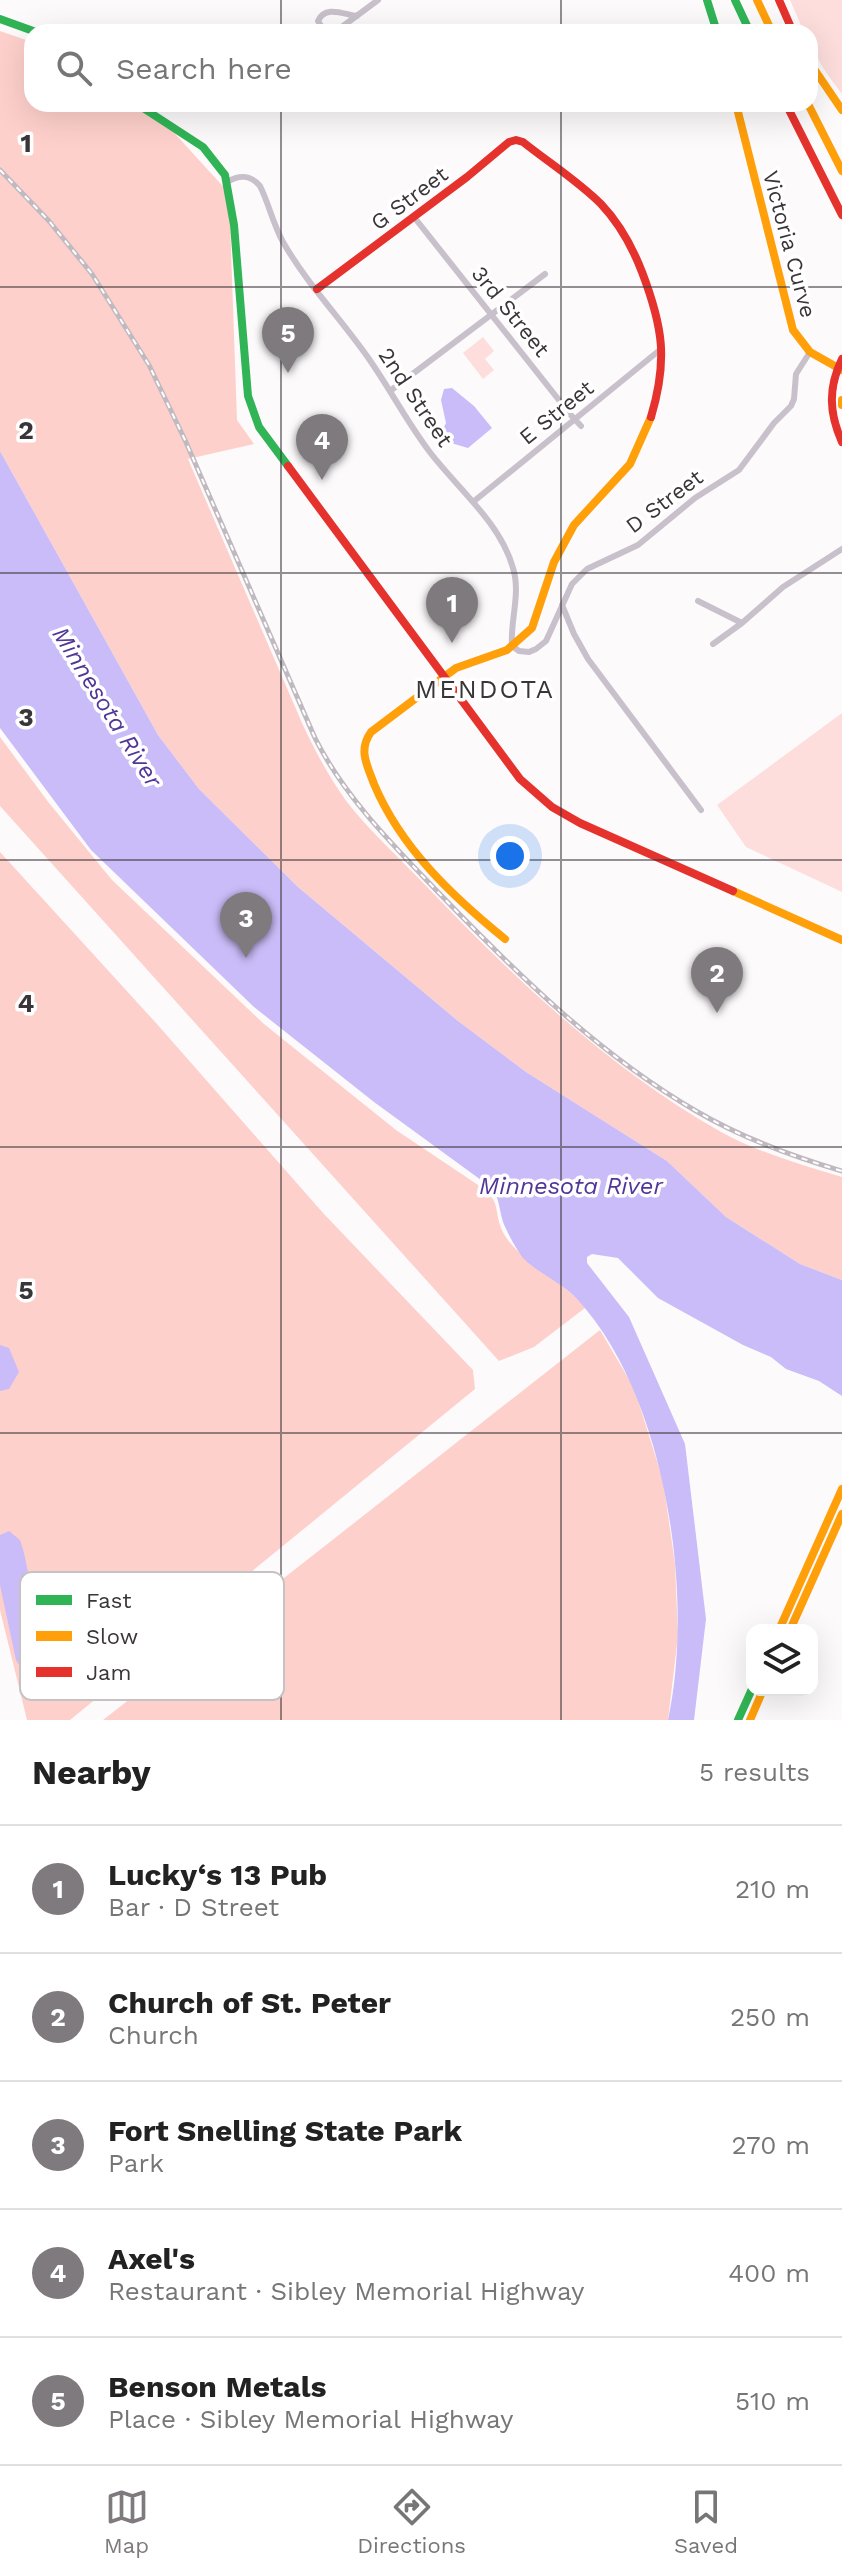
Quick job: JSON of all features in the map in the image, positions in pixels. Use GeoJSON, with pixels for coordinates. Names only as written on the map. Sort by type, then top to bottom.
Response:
{"type":"FeatureCollection","features":[{"type":"Feature","properties":{"kind":"main road"},"geometry":{"type":"LineString","coordinates":[[707,0],[714,24]]}},
{"type":"Feature","properties":{"kind":"main road"},"geometry":{"type":"LineString","coordinates":[[735,0],[746,24]]}},
{"type":"Feature","properties":{"kind":"main road"},"geometry":{"type":"LineString","coordinates":[[757,0],[768,24]]}},
{"type":"Feature","properties":{"kind":"main road"},"geometry":{"type":"LineString","coordinates":[[779,0],[790,24]]}},
{"type":"Feature","properties":{"kind":"main road"},"geometry":{"type":"LineString","coordinates":[[0,19],[24,28]]}},
{"type":"Feature","properties":{"kind":"main road"},"geometry":{"type":"LineString","coordinates":[[818,75],[842,110]]}},
{"type":"Feature","properties":{"kind":"main road"},"geometry":{"type":"LineString","coordinates":[[149,112],[203,147],[218,163],[227,182],[234,225],[247,387],[255,419],[514,772],[552,807],[580,823],[842,940]]}},
{"type":"Feature","properties":{"kind":"main road","name":"Victoria Curve"},"geometry":{"type":"LineString","coordinates":[[738,112],[790,322],[798,339],[810,352],[841,366]]}},
{"type":"Feature","properties":{"kind":"main road"},"geometry":{"type":"LineString","coordinates":[[790,112],[842,215]]}},
{"type":"Feature","properties":{"kind":"main road"},"geometry":{"type":"LineString","coordinates":[[812,112],[842,171]]}},
{"type":"Feature","properties":{"kind":"main road","name":"G Street"},"geometry":{"type":"LineString","coordinates":[[317,289],[509,142],[516,140],[523,142],[600,203],[621,228],[631,245],[656,309],[661,349]]}},
{"type":"Feature","properties":{"kind":"main road"},"geometry":{"type":"LineString","coordinates":[[512,646],[532,628],[554,562],[574,525],[630,464],[639,449],[656,399],[661,349]]}},
{"type":"Feature","properties":{"kind":"main road"},"geometry":{"type":"LineString","coordinates":[[841,366],[830,397],[833,419],[842,442]]}},
{"type":"Feature","properties":{"kind":"main road","name":"D Street"},"geometry":{"type":"LineString","coordinates":[[505,939],[459,901],[397,829],[378,796],[364,755],[364,743],[371,732],[456,668],[500,654],[512,646]]}},
{"type":"Feature","properties":{"kind":"main road"},"geometry":{"type":"LineString","coordinates":[[782,1624],[842,1489]]}},
{"type":"Feature","properties":{"kind":"main road"},"geometry":{"type":"LineString","coordinates":[[793,1624],[842,1514]]}},
{"type":"Feature","properties":{"kind":"main road"},"geometry":{"type":"LineString","coordinates":[[738,1720],[749,1696]]}},
{"type":"Feature","properties":{"kind":"main road"},"geometry":{"type":"LineString","coordinates":[[750,1720],[760,1696]]}},
{"type":"Feature","properties":{"kind":"street"},"geometry":{"type":"LineString","coordinates":[[346,24],[378,0]]}},
{"type":"Feature","properties":{"kind":"street"},"geometry":{"type":"LineString","coordinates":[[320,24],[321,15],[327,11],[357,16]]}},
{"type":"Feature","properties":{"kind":"street","name":"2nd Street"},"geometry":{"type":"LineString","coordinates":[[227,182],[236,177],[256,181],[283,241],[366,355],[429,452],[473,502],[503,543],[514,569],[517,595],[511,618],[512,646]]}},
{"type":"Feature","properties":{"kind":"street","name":"3rd Street"},"geometry":{"type":"LineString","coordinates":[[414,217],[581,426]]}},
{"type":"Feature","properties":{"kind":"street"},"geometry":{"type":"LineString","coordinates":[[390,391],[545,274]]}},
{"type":"Feature","properties":{"kind":"street","name":"E Street"},"geometry":{"type":"LineString","coordinates":[[473,502],[661,349]]}},
{"type":"Feature","properties":{"kind":"street","name":"D Street"},"geometry":{"type":"LineString","coordinates":[[512,646],[529,652],[546,641],[572,584],[587,569],[638,545],[695,498],[739,470],[774,423],[791,406],[796,374],[810,352]]}},
{"type":"Feature","properties":{"kind":"street"},"geometry":{"type":"LineString","coordinates":[[713,644],[783,587],[842,549]]}},
{"type":"Feature","properties":{"kind":"street"},"geometry":{"type":"LineString","coordinates":[[698,601],[742,623]]}},
{"type":"Feature","properties":{"kind":"street"},"geometry":{"type":"LineString","coordinates":[[562,605],[588,659],[701,810]]}},
{"type":"Feature","properties":{"kind":"shaded area"},"geometry":{"type":"Polygon","coordinates":[[[790,0],[842,0],[842,94],[818,59],[818,24],[800,24],[790,0]]]}},
{"type":"Feature","properties":{"kind":"shaded area"},"geometry":{"type":"Polygon","coordinates":[[[0,31],[24,39],[24,112],[147,112],[167,125],[229,193],[237,420],[254,444],[188,459],[302,723],[340,793],[377,836],[497,958],[604,1053],[723,1133],[766,1153],[842,1177],[842,1280],[800,1264],[726,1217],[667,1161],[526,1072],[458,1021],[298,887],[199,789],[158,735],[0,451],[0,31]]]}},
{"type":"Feature","properties":{"kind":"shaded area"},"geometry":{"type":"Polygon","coordinates":[[[483,337],[494,351],[485,359],[494,370],[483,379],[463,353],[483,337]]]}},
{"type":"Feature","properties":{"kind":"shaded area"},"geometry":{"type":"Polygon","coordinates":[[[842,713],[842,892],[746,847],[717,805],[842,713]]]}},
{"type":"Feature","properties":{"kind":"shaded area"},"geometry":{"type":"Polygon","coordinates":[[[0,737],[112,880],[264,1024],[396,1130],[487,1191],[495,1204],[502,1231],[511,1244],[585,1308],[534,1347],[499,1361],[0,806],[0,737]]]}},
{"type":"Feature","properties":{"kind":"shaded area"},"geometry":{"type":"Polygon","coordinates":[[[0,852],[324,1214],[473,1370],[475,1389],[251,1572],[20,1572],[20,1691],[0,1610],[0,852]]]}},
{"type":"Feature","properties":{"kind":"shaded area"},"geometry":{"type":"Polygon","coordinates":[[[600,1330],[634,1388],[663,1480],[675,1564],[678,1636],[668,1720],[103,1720],[128,1700],[284,1700],[284,1578],[600,1330]]]}},
{"type":"Feature","properties":{"kind":"shaded area"},"geometry":{"type":"Polygon","coordinates":[[[22,1700],[94,1700],[70,1720],[27,1720],[22,1700]]]}},
{"type":"Feature","properties":{"kind":"water"},"geometry":{"type":"Polygon","coordinates":[[[452,388],[474,406],[492,428],[468,448],[451,443],[444,437],[446,423],[441,400],[444,389],[452,388]]]}},
{"type":"Feature","properties":{"kind":"water","name":"Minnesota River"},"geometry":{"type":"Polygon","coordinates":[[[0,451],[158,735],[199,789],[298,887],[458,1021],[526,1072],[667,1161],[726,1217],[800,1264],[842,1280],[842,1396],[819,1381],[786,1369],[771,1357],[658,1298],[618,1258],[592,1254],[587,1257],[587,1263],[629,1317],[685,1444],[706,1619],[694,1720],[668,1720],[678,1615],[675,1558],[666,1499],[652,1442],[633,1388],[608,1340],[577,1299],[521,1256],[505,1226],[492,1188],[374,1102],[254,1007],[91,850],[0,728],[0,451]]]}},
{"type":"Feature","properties":{"kind":"water"},"geometry":{"type":"Polygon","coordinates":[[[0,1345],[9,1348],[19,1372],[9,1389],[0,1391],[0,1345]]]}},
{"type":"Feature","properties":{"kind":"water"},"geometry":{"type":"Polygon","coordinates":[[[9,1531],[20,1540],[28,1572],[20,1572],[20,1666],[0,1585],[0,1535],[9,1531]]]}},
{"type":"Feature","properties":{"kind":"railway"},"geometry":{"type":"LineString","coordinates":[[0,170],[49,221],[92,274],[149,365],[315,738],[340,780],[370,818],[496,951],[558,1010],[625,1064],[731,1130],[786,1153],[842,1171]]}},
{"type":"Feature","properties":{"kind":"traffic: fast"},"geometry":{"type":"LineString","coordinates":[[707,0],[714,24]]}},
{"type":"Feature","properties":{"kind":"traffic: fast"},"geometry":{"type":"LineString","coordinates":[[735,0],[746,24]]}},
{"type":"Feature","properties":{"kind":"traffic: fast"},"geometry":{"type":"LineString","coordinates":[[0,19],[24,28]]}},
{"type":"Feature","properties":{"kind":"traffic: fast"},"geometry":{"type":"LineString","coordinates":[[149,112],[203,147],[225,175],[234,225],[248,396],[259,427],[288,466]]}},
{"type":"Feature","properties":{"kind":"traffic: fast"},"geometry":{"type":"LineString","coordinates":[[738,1720],[749,1696]]}},
{"type":"Feature","properties":{"kind":"traffic: slow"},"geometry":{"type":"LineString","coordinates":[[757,0],[768,24]]}},
{"type":"Feature","properties":{"kind":"traffic: slow"},"geometry":{"type":"LineString","coordinates":[[818,75],[842,110]]}},
{"type":"Feature","properties":{"kind":"traffic: slow"},"geometry":{"type":"LineString","coordinates":[[738,112],[793,330],[810,352],[842,370]]}},
{"type":"Feature","properties":{"kind":"traffic: slow"},"geometry":{"type":"LineString","coordinates":[[812,112],[842,171]]}},
{"type":"Feature","properties":{"kind":"traffic: slow"},"geometry":{"type":"LineString","coordinates":[[842,400],[842,405]]}},
{"type":"Feature","properties":{"kind":"traffic: slow"},"geometry":{"type":"LineString","coordinates":[[505,939],[447,888],[413,850],[374,784],[365,758],[365,745],[371,732],[456,668],[507,650],[532,628],[554,562],[574,525],[630,464],[651,417]]}},
{"type":"Feature","properties":{"kind":"traffic: slow"},"geometry":{"type":"LineString","coordinates":[[733,891],[842,940]]}},
{"type":"Feature","properties":{"kind":"traffic: slow"},"geometry":{"type":"LineString","coordinates":[[782,1624],[842,1489]]}},
{"type":"Feature","properties":{"kind":"traffic: slow"},"geometry":{"type":"LineString","coordinates":[[793,1624],[842,1514]]}},
{"type":"Feature","properties":{"kind":"traffic: slow"},"geometry":{"type":"LineString","coordinates":[[750,1720],[760,1696]]}},
{"type":"Feature","properties":{"kind":"traffic: jam"},"geometry":{"type":"LineString","coordinates":[[779,0],[790,24]]}},
{"type":"Feature","properties":{"kind":"traffic: jam"},"geometry":{"type":"LineString","coordinates":[[790,112],[842,215]]}},
{"type":"Feature","properties":{"kind":"traffic: jam"},"geometry":{"type":"LineString","coordinates":[[317,289],[509,142],[523,142],[601,204],[620,227],[634,253],[655,310],[661,344],[660,378],[651,417]]}},
{"type":"Feature","properties":{"kind":"traffic: jam"},"geometry":{"type":"LineString","coordinates":[[842,359],[832,390],[833,411],[842,442]]}},
{"type":"Feature","properties":{"kind":"traffic: jam"},"geometry":{"type":"LineString","coordinates":[[288,466],[520,779],[552,807],[580,823],[733,891]]}},
{"type":"Feature","properties":{"kind":"place","name":"Benson Metals"},"geometry":{"type":"Point","coordinates":[288,373]}},
{"type":"Feature","properties":{"kind":"place","name":"Axel's"},"geometry":{"type":"Point","coordinates":[322,480]}},
{"type":"Feature","properties":{"kind":"place","name":"Lucky‘s 13 Pub"},"geometry":{"type":"Point","coordinates":[452,643]}},
{"type":"Feature","properties":{"kind":"place","name":"Fort Snelling State Park"},"geometry":{"type":"Point","coordinates":[246,958]}},
{"type":"Feature","properties":{"kind":"place","name":"Church of St. Peter"},"geometry":{"type":"Point","coordinates":[717,1013]}},
{"type":"Feature","properties":{"kind":"district","name":"MENDOTA"},"geometry":{"type":"Point","coordinates":[485,689]}}]}
